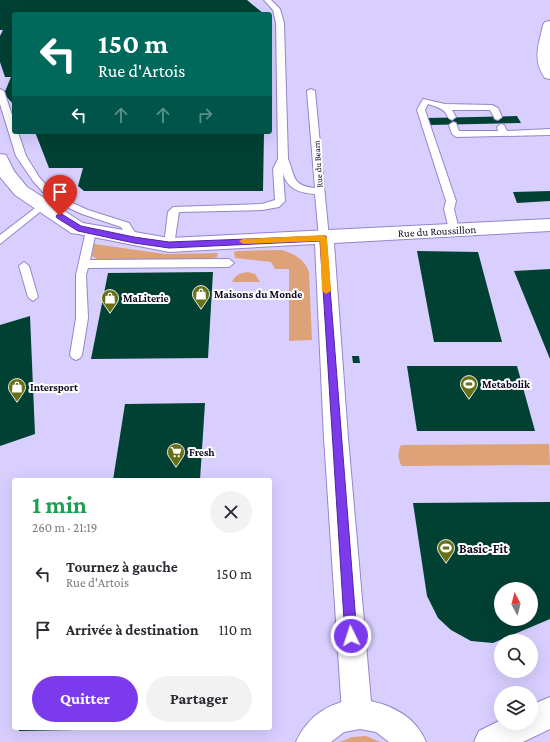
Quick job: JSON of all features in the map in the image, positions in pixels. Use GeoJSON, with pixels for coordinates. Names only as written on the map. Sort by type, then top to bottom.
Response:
{"type":"FeatureCollection","features":[{"type":"Feature","properties":{"kind":"street"},"geometry":{"type":"LineString","coordinates":[[550,25],[543,55],[550,75]]}},
{"type":"Feature","properties":{"kind":"street","name":"Rue du Roussillon"},"geometry":{"type":"LineString","coordinates":[[0,158],[6,173],[21,190],[78,228],[134,240],[169,245],[324,238],[550,224]]}},
{"type":"Feature","properties":{"kind":"street"},"geometry":{"type":"LineString","coordinates":[[324,238],[336,438],[357,713]]}},
{"type":"Feature","properties":{"kind":"street"},"geometry":{"type":"LineString","coordinates":[[538,718],[550,712]]}},
{"type":"Feature","properties":{"kind":"street"},"geometry":{"type":"LineString","coordinates":[[312,742],[328,724],[342,716],[357,713],[374,715],[390,722],[404,734],[410,742]]}},
{"type":"Feature","properties":{"kind":"street"},"geometry":{"type":"LineString","coordinates":[[490,742],[514,730]]}},
{"type":"Feature","properties":{"kind":"lane"},"geometry":{"type":"LineString","coordinates":[[267,0],[276,9],[280,24],[283,160],[288,170],[289,179],[294,185],[305,190],[320,191]]}},
{"type":"Feature","properties":{"kind":"lane"},"geometry":{"type":"LineString","coordinates":[[0,91],[12,128]]}},
{"type":"Feature","properties":{"kind":"lane","name":"Rue du Bearn"},"geometry":{"type":"LineString","coordinates":[[311,91],[324,238]]}},
{"type":"Feature","properties":{"kind":"lane"},"geometry":{"type":"LineString","coordinates":[[454,230],[449,209],[451,201],[422,110],[426,101],[444,107],[492,108],[495,110],[504,134]]}},
{"type":"Feature","properties":{"kind":"lane"},"geometry":{"type":"LineString","coordinates":[[444,107],[450,112],[456,134],[550,132]]}},
{"type":"Feature","properties":{"kind":"lane"},"geometry":{"type":"LineString","coordinates":[[14,134],[21,156],[36,179],[52,197],[85,212],[125,225],[134,240]]}},
{"type":"Feature","properties":{"kind":"lane"},"geometry":{"type":"LineString","coordinates":[[169,245],[173,212],[176,209],[262,207],[276,205],[280,201],[278,169],[283,160]]}},
{"type":"Feature","properties":{"kind":"lane"},"geometry":{"type":"LineString","coordinates":[[72,196],[75,205],[85,212]]}},
{"type":"Feature","properties":{"kind":"lane"},"geometry":{"type":"LineString","coordinates":[[0,240],[43,205]]}},
{"type":"Feature","properties":{"kind":"lane"},"geometry":{"type":"LineString","coordinates":[[76,355],[82,318],[80,275],[91,231]]}},
{"type":"Feature","properties":{"kind":"lane"},"geometry":{"type":"LineString","coordinates":[[83,264],[229,263]]}},
{"type":"Feature","properties":{"kind":"lane"},"geometry":{"type":"LineString","coordinates":[[24,266],[33,297]]}},
{"type":"Feature","properties":{"kind":"shaded area"},"geometry":{"type":"Polygon","coordinates":[[[0,0],[550,0],[550,742],[0,742],[0,0]]]}},
{"type":"Feature","properties":{"kind":"shaded area"},"geometry":{"type":"Polygon","coordinates":[[[94,244],[165,254],[218,253],[217,257],[211,259],[97,259],[92,256],[94,244]]]}},
{"type":"Feature","properties":{"kind":"shaded area"},"geometry":{"type":"Polygon","coordinates":[[[281,250],[290,253],[302,261],[309,272],[312,340],[289,341],[289,269],[275,269],[271,262],[235,258],[234,252],[281,250]]]}},
{"type":"Feature","properties":{"kind":"shaded area"},"geometry":{"type":"Polygon","coordinates":[[[248,272],[255,274],[260,282],[232,282],[238,275],[248,272]]]}},
{"type":"Feature","properties":{"kind":"shaded area"},"geometry":{"type":"Polygon","coordinates":[[[549,444],[550,465],[402,466],[399,458],[401,445],[549,444]]]}},
{"type":"Feature","properties":{"kind":"shaded area"},"geometry":{"type":"Polygon","coordinates":[[[366,736],[380,742],[340,742],[352,737],[366,736]]]}},
{"type":"Feature","properties":{"kind":"building"},"geometry":{"type":"Polygon","coordinates":[[[0,0],[247,0],[262,12],[12,12],[12,103],[4,94],[11,77],[5,77],[0,62],[0,36],[3,30],[0,30],[0,0]]]}},
{"type":"Feature","properties":{"kind":"building"},"geometry":{"type":"Polygon","coordinates":[[[517,116],[521,123],[430,125],[427,118],[517,116]]]}},
{"type":"Feature","properties":{"kind":"building"},"geometry":{"type":"Polygon","coordinates":[[[36,134],[264,134],[263,191],[84,191],[78,186],[83,168],[49,168],[36,134]]]}},
{"type":"Feature","properties":{"kind":"building"},"geometry":{"type":"Polygon","coordinates":[[[550,191],[550,201],[517,203],[513,192],[550,191]]]}},
{"type":"Feature","properties":{"kind":"building"},"geometry":{"type":"Polygon","coordinates":[[[417,251],[478,252],[502,342],[434,342],[417,251]]]}},
{"type":"Feature","properties":{"kind":"building"},"geometry":{"type":"Polygon","coordinates":[[[550,269],[550,359],[514,271],[550,269]]]}},
{"type":"Feature","properties":{"kind":"building"},"geometry":{"type":"Polygon","coordinates":[[[213,272],[208,358],[91,359],[108,273],[213,272]]]}},
{"type":"Feature","properties":{"kind":"building","name":"Intersport"},"geometry":{"type":"Polygon","coordinates":[[[30,316],[35,434],[0,446],[0,325],[30,316]]]}},
{"type":"Feature","properties":{"kind":"building"},"geometry":{"type":"Polygon","coordinates":[[[352,356],[359,356],[360,363],[353,363],[352,356]]]}},
{"type":"Feature","properties":{"kind":"building","name":"Metabolik"},"geometry":{"type":"Polygon","coordinates":[[[407,366],[517,366],[535,431],[417,431],[407,366]]]}},
{"type":"Feature","properties":{"kind":"building"},"geometry":{"type":"Polygon","coordinates":[[[205,403],[200,478],[113,478],[125,404],[205,403]]]}},
{"type":"Feature","properties":{"kind":"building"},"geometry":{"type":"Polygon","coordinates":[[[550,502],[550,619],[538,624],[538,582],[494,582],[494,626],[533,626],[514,634],[494,634],[493,643],[471,641],[451,630],[438,618],[427,596],[413,503],[550,502]]]}},
{"type":"Feature","properties":{"kind":"building"},"geometry":{"type":"Polygon","coordinates":[[[19,730],[76,730],[19,731],[19,730]]]}},
{"type":"Feature","properties":{"kind":"slow traffic"},"geometry":{"type":"LineString","coordinates":[[243,241],[324,238],[326,291]]}},
{"type":"Feature","properties":{"kind":"place","name":"Maisons du Monde"},"geometry":{"type":"Point","coordinates":[201,309]}},
{"type":"Feature","properties":{"kind":"place","name":"MaLiterie"},"geometry":{"type":"Point","coordinates":[110,313]}},
{"type":"Feature","properties":{"kind":"place","name":"Metabolik"},"geometry":{"type":"Point","coordinates":[469,399]}},
{"type":"Feature","properties":{"kind":"place","name":"Intersport"},"geometry":{"type":"Point","coordinates":[17,402]}},
{"type":"Feature","properties":{"kind":"place","name":"Fresh"},"geometry":{"type":"Point","coordinates":[176,467]}},
{"type":"Feature","properties":{"kind":"place","name":"Basic-Fit"},"geometry":{"type":"Point","coordinates":[446,563]}},
{"type":"Feature","properties":{"kind":"route"},"geometry":{"type":"LineString","coordinates":[[60,216],[78,228],[134,240],[169,245],[324,238],[336,438],[351,636]]}}]}
